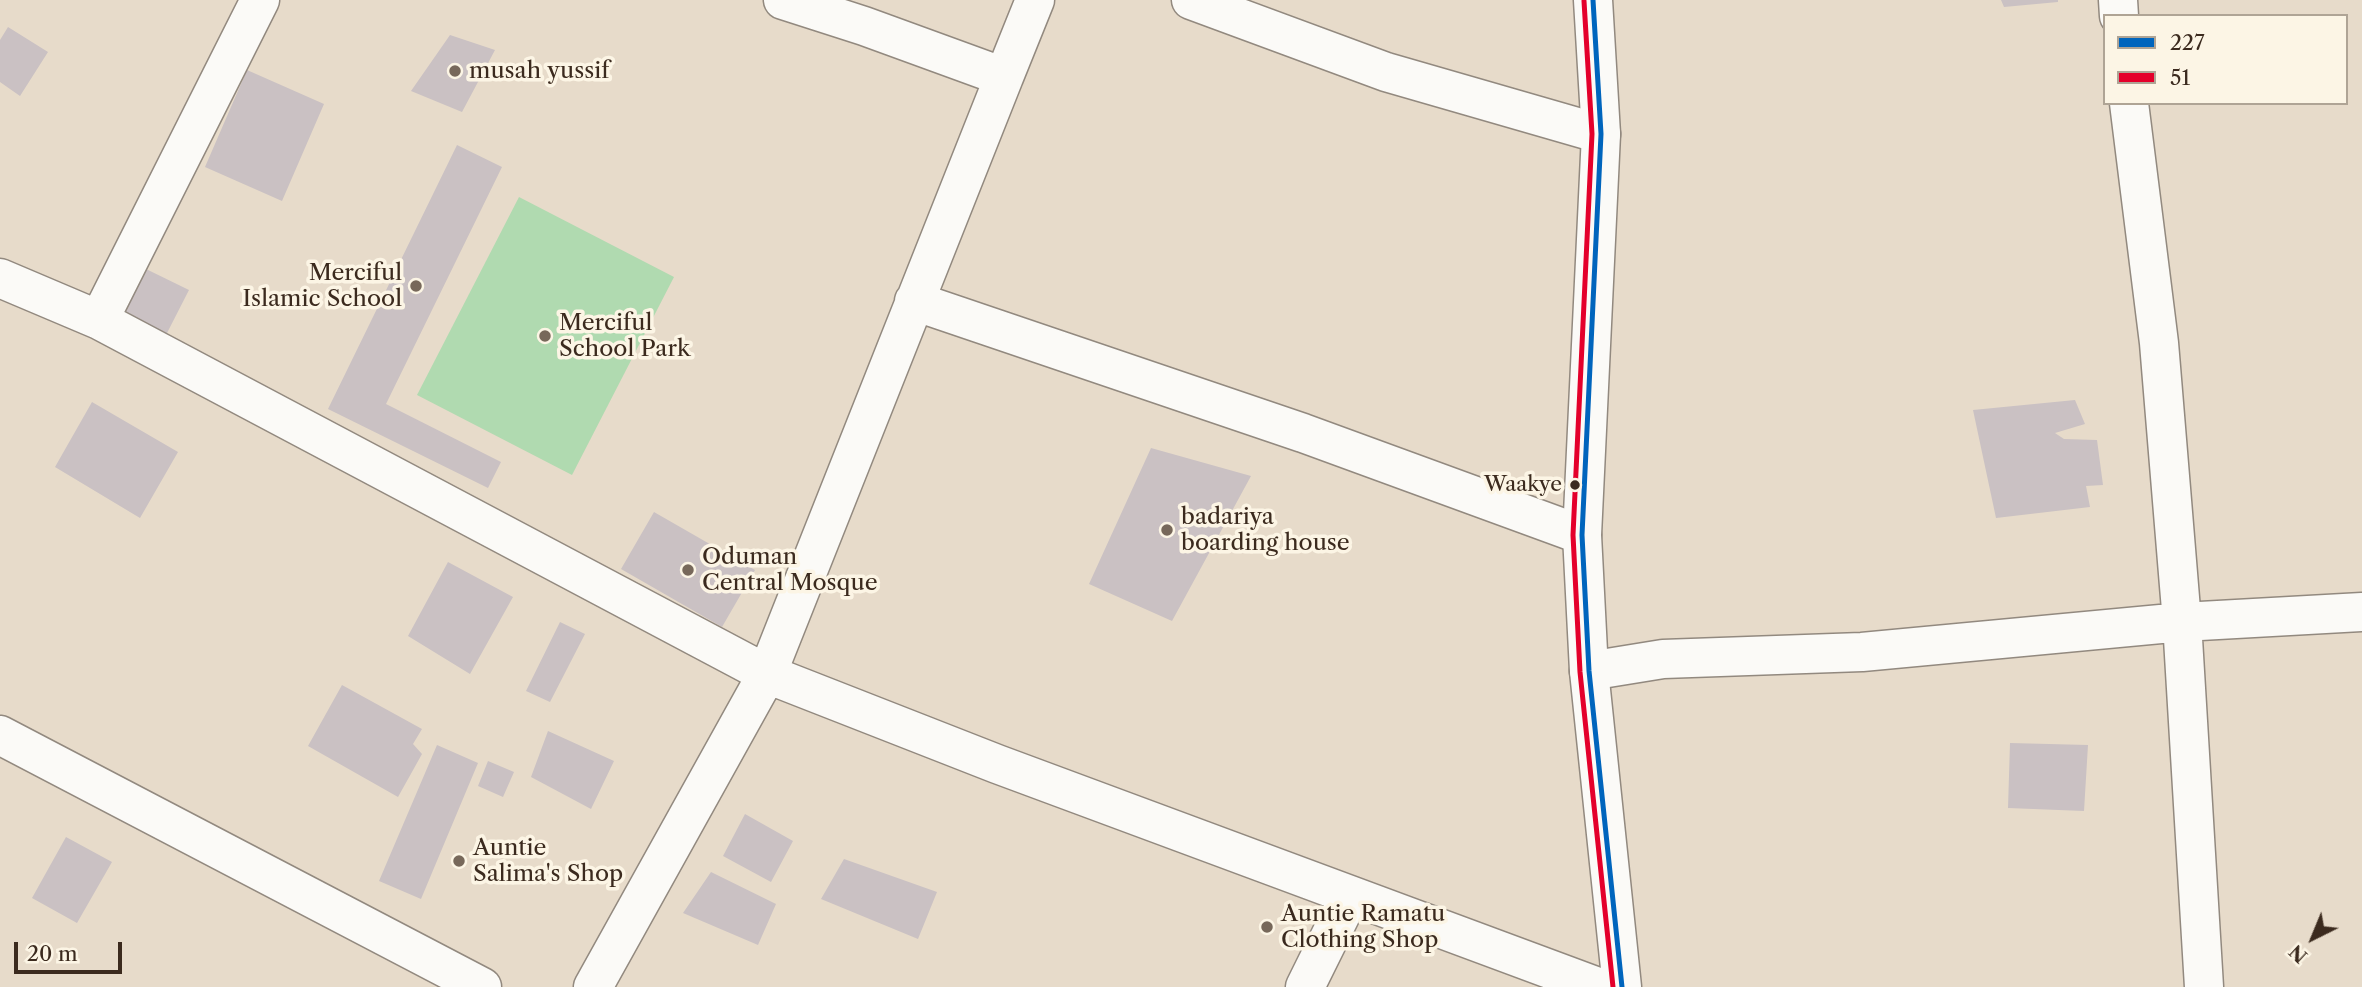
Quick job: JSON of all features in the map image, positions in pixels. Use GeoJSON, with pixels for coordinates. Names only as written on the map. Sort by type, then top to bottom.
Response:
{"type":"FeatureCollection","features":[{"type":"Feature","properties":{"kind":"street"},"geometry":{"type":"LineString","coordinates":[[99,320],[260,0]]}},
{"type":"Feature","properties":{"kind":"street"},"geometry":{"type":"LineString","coordinates":[[783,0],[1004,77]]}},
{"type":"Feature","properties":{"kind":"street"},"geometry":{"type":"LineString","coordinates":[[593,987],[767,674],[1035,0]]}},
{"type":"Feature","properties":{"kind":"street"},"geometry":{"type":"LineString","coordinates":[[1191,0],[1386,72],[1601,135]]}},
{"type":"Feature","properties":{"kind":"street"},"geometry":{"type":"LineString","coordinates":[[1593,0],[1601,135],[1582,535],[1589,671],[1622,987]]}},
{"type":"Feature","properties":{"kind":"street"},"geometry":{"type":"LineString","coordinates":[[2129,105],[2159,343],[2182,622],[2204,987]]}},
{"type":"Feature","properties":{"kind":"street"},"geometry":{"type":"LineString","coordinates":[[0,278],[99,320],[767,674],[997,764],[1598,987]]}},
{"type":"Feature","properties":{"kind":"street"},"geometry":{"type":"LineString","coordinates":[[914,301],[1303,433],[1582,535]]}},
{"type":"Feature","properties":{"kind":"street"},"geometry":{"type":"LineString","coordinates":[[1589,671],[1664,659],[1862,652],[2182,622],[2362,612]]}},
{"type":"Feature","properties":{"kind":"street"},"geometry":{"type":"LineString","coordinates":[[0,735],[482,987]]}},
{"type":"Feature","properties":{"kind":"street"},"geometry":{"type":"LineString","coordinates":[[1305,987],[1350,896]]}},
{"type":"Feature","properties":{"kind":"green space","name":"Merciful School Park"},"geometry":{"type":"Polygon","coordinates":[[[519,197],[674,277],[572,475],[417,395],[519,197]]]}},
{"type":"Feature","properties":{"kind":"building"},"geometry":{"type":"Polygon","coordinates":[[[2001,0],[2058,0],[2058,2],[2004,7],[2001,0]]]}},
{"type":"Feature","properties":{"kind":"building"},"geometry":{"type":"Polygon","coordinates":[[[8,27],[48,52],[20,96],[0,82],[0,40],[8,27]]]}},
{"type":"Feature","properties":{"kind":"building","name":"musah yussif"},"geometry":{"type":"Polygon","coordinates":[[[450,35],[495,50],[462,112],[411,91],[450,35]]]}},
{"type":"Feature","properties":{"kind":"building"},"geometry":{"type":"Polygon","coordinates":[[[247,70],[324,104],[282,201],[205,167],[247,70]]]}},
{"type":"Feature","properties":{"kind":"building","name":"Merciful Islamic School"},"geometry":{"type":"Polygon","coordinates":[[[457,145],[502,167],[386,404],[501,462],[488,488],[328,409],[457,145]]]}},
{"type":"Feature","properties":{"kind":"building"},"geometry":{"type":"Polygon","coordinates":[[[146,269],[189,290],[166,335],[124,314],[146,269]]]}},
{"type":"Feature","properties":{"kind":"building"},"geometry":{"type":"Polygon","coordinates":[[[2075,400],[2085,424],[2055,433],[2064,439],[2097,440],[2103,485],[2086,486],[2090,507],[1996,518],[1973,410],[2075,400]]]}},
{"type":"Feature","properties":{"kind":"building"},"geometry":{"type":"Polygon","coordinates":[[[92,402],[178,452],[140,518],[55,467],[92,402]]]}},
{"type":"Feature","properties":{"kind":"building","name":"badariya boarding house"},"geometry":{"type":"Polygon","coordinates":[[[1151,448],[1251,476],[1172,621],[1089,584],[1151,448]]]}},
{"type":"Feature","properties":{"kind":"building","name":"Oduman Central Mosque"},"geometry":{"type":"Polygon","coordinates":[[[654,512],[755,570],[722,627],[621,569],[654,512]]]}},
{"type":"Feature","properties":{"kind":"building"},"geometry":{"type":"Polygon","coordinates":[[[448,562],[513,597],[470,674],[408,636],[448,562]]]}},
{"type":"Feature","properties":{"kind":"building"},"geometry":{"type":"Polygon","coordinates":[[[560,622],[585,634],[550,702],[526,691],[560,622]]]}},
{"type":"Feature","properties":{"kind":"building"},"geometry":{"type":"Polygon","coordinates":[[[342,685],[422,729],[413,744],[422,754],[398,797],[308,746],[342,685]]]}},
{"type":"Feature","properties":{"kind":"building"},"geometry":{"type":"Polygon","coordinates":[[[548,731],[614,761],[591,809],[531,777],[548,731]]]}},
{"type":"Feature","properties":{"kind":"building"},"geometry":{"type":"Polygon","coordinates":[[[2010,743],[2088,745],[2084,811],[2008,808],[2010,743]]]}},
{"type":"Feature","properties":{"kind":"building"},"geometry":{"type":"Polygon","coordinates":[[[437,745],[478,763],[421,899],[379,881],[437,745]]]}},
{"type":"Feature","properties":{"kind":"building"},"geometry":{"type":"Polygon","coordinates":[[[488,761],[514,772],[503,797],[478,786],[488,761]]]}},
{"type":"Feature","properties":{"kind":"building"},"geometry":{"type":"Polygon","coordinates":[[[745,814],[793,841],[771,882],[723,856],[745,814]]]}},
{"type":"Feature","properties":{"kind":"building"},"geometry":{"type":"Polygon","coordinates":[[[66,837],[112,862],[77,923],[32,898],[66,837]]]}},
{"type":"Feature","properties":{"kind":"building"},"geometry":{"type":"Polygon","coordinates":[[[844,859],[937,892],[918,939],[821,899],[844,859]]]}},
{"type":"Feature","properties":{"kind":"building"},"geometry":{"type":"Polygon","coordinates":[[[711,872],[776,904],[758,945],[683,913],[711,872]]]}},
{"type":"Feature","properties":{"kind":"transit line","name":"227"},"geometry":{"type":"LineString","coordinates":[[1593,0],[1601,134],[1582,535],[1589,671],[1622,987]]}},
{"type":"Feature","properties":{"kind":"transit line","name":"51"},"geometry":{"type":"LineString","coordinates":[[1584,1],[1592,134],[1573,535],[1580,672],[1613,987]]}},
{"type":"Feature","properties":{"kind":"place","name":"musah yussif"},"geometry":{"type":"Point","coordinates":[455,71]}},
{"type":"Feature","properties":{"kind":"place","name":"Merciful Islamic School"},"geometry":{"type":"Point","coordinates":[416,286]}},
{"type":"Feature","properties":{"kind":"place","name":"Merciful School Park"},"geometry":{"type":"Point","coordinates":[545,336]}},
{"type":"Feature","properties":{"kind":"place","name":"Waakye"},"geometry":{"type":"Point","coordinates":[1575,485]}},
{"type":"Feature","properties":{"kind":"place","name":"badariya boarding house"},"geometry":{"type":"Point","coordinates":[1167,530]}},
{"type":"Feature","properties":{"kind":"place","name":"Oduman Central Mosque"},"geometry":{"type":"Point","coordinates":[688,570]}},
{"type":"Feature","properties":{"kind":"place","name":"Auntie Salima's Shop"},"geometry":{"type":"Point","coordinates":[459,861]}},
{"type":"Feature","properties":{"kind":"place","name":"Auntie Ramatu Clothing Shop"},"geometry":{"type":"Point","coordinates":[1267,927]}}]}
